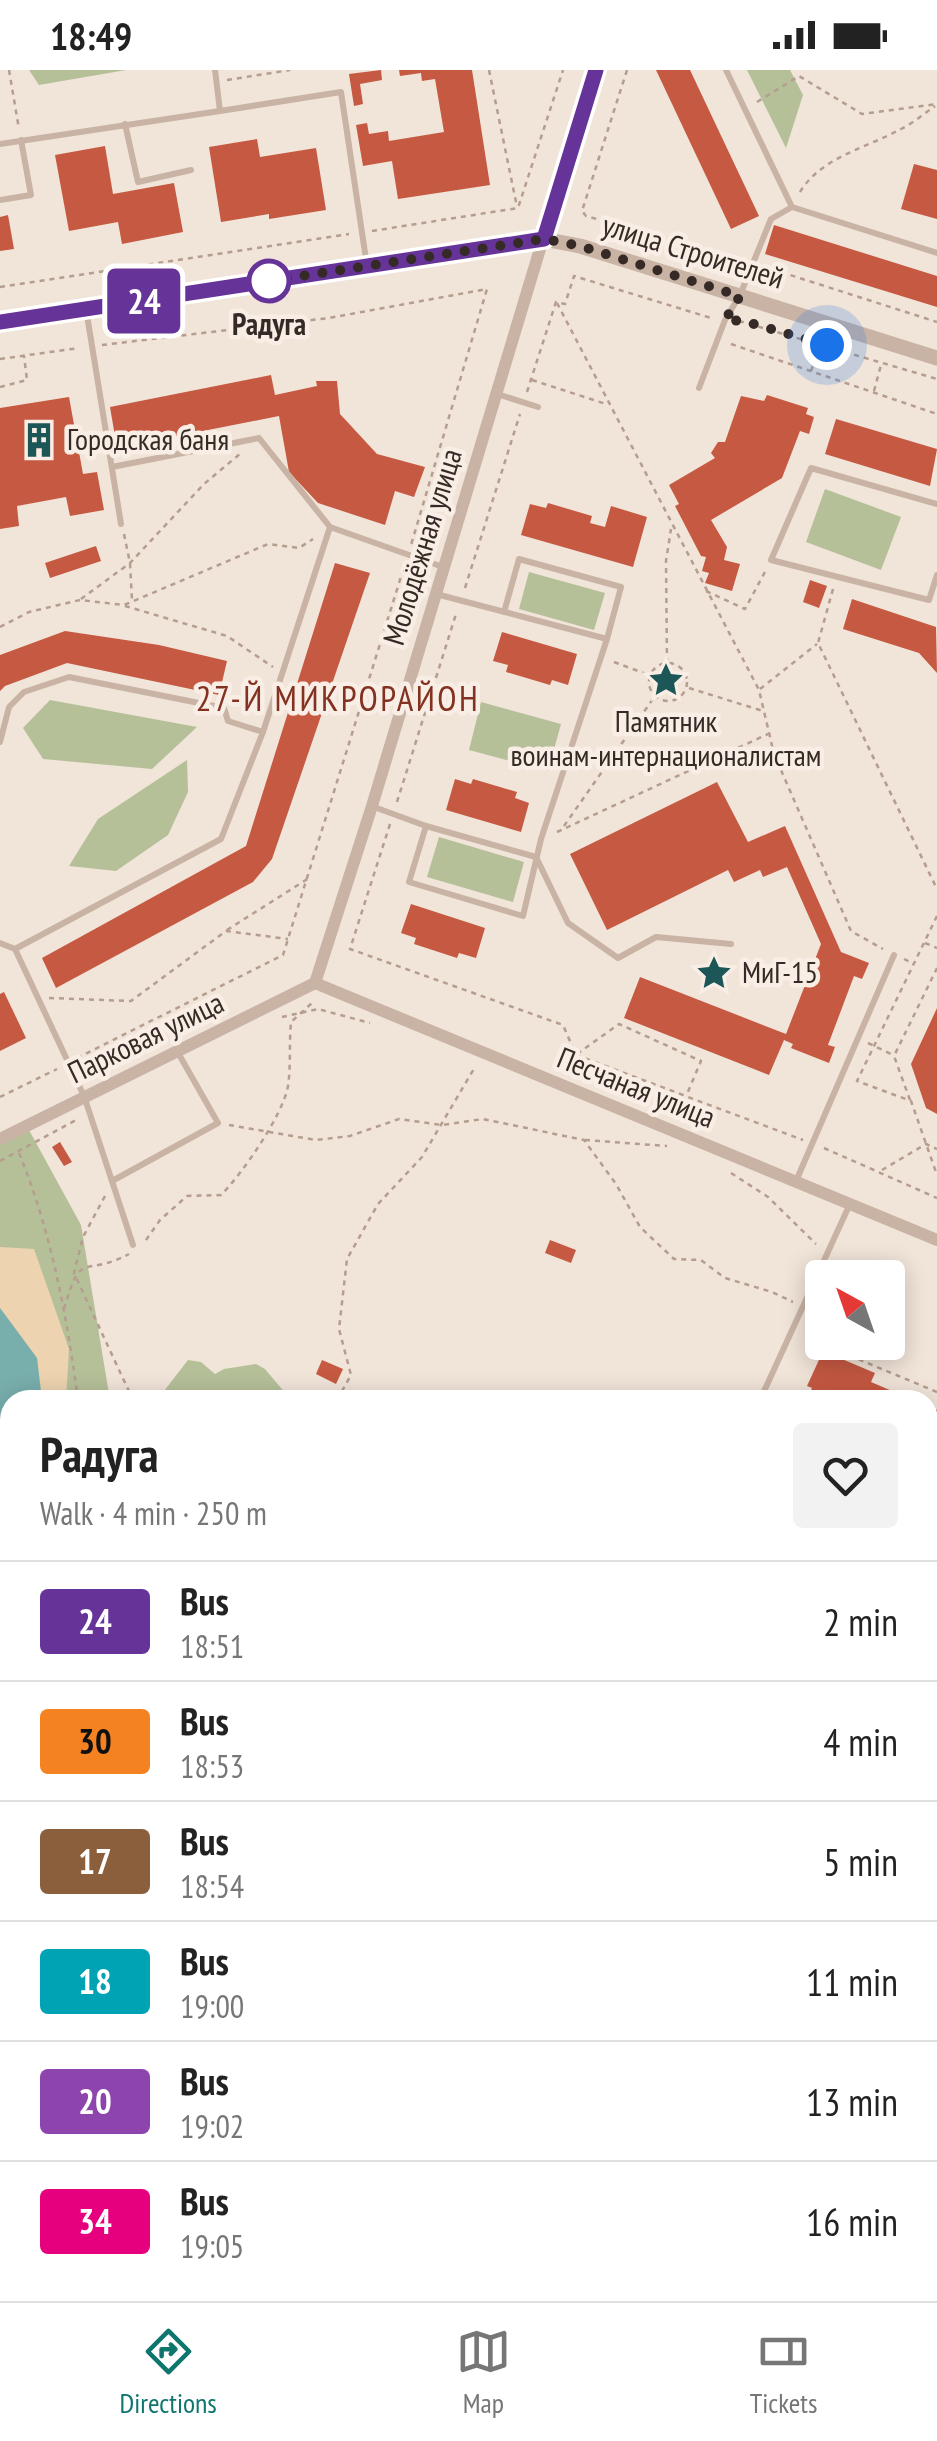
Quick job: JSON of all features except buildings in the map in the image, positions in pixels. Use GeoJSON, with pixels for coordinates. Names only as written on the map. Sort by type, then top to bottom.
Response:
{"type":"FeatureCollection","features":[{"type":"Feature","properties":{"kind":"street"},"geometry":{"type":"LineString","coordinates":[[0,322],[544,239],[596,70]]}},
{"type":"Feature","properties":{"kind":"street","name":"улица Строителей"},"geometry":{"type":"LineString","coordinates":[[544,239],[580,246],[937,358]]}},
{"type":"Feature","properties":{"kind":"street","name":"Молодёжная улица"},"geometry":{"type":"LineString","coordinates":[[322,986],[435,593],[544,239]]}},
{"type":"Feature","properties":{"kind":"street","name":"Парковая улица"},"geometry":{"type":"LineString","coordinates":[[0,1139],[177,1050],[322,986]]}},
{"type":"Feature","properties":{"kind":"street","name":"Песчаная улица"},"geometry":{"type":"LineString","coordinates":[[322,986],[937,1240]]}},
{"type":"Feature","properties":{"kind":"lane"},"geometry":{"type":"LineString","coordinates":[[215,70],[220,110]]}},
{"type":"Feature","properties":{"kind":"lane"},"geometry":{"type":"LineString","coordinates":[[726,70],[792,206],[937,253]]}},
{"type":"Feature","properties":{"kind":"lane"},"geometry":{"type":"LineString","coordinates":[[0,144],[341,92],[366,266]]}},
{"type":"Feature","properties":{"kind":"lane"},"geometry":{"type":"LineString","coordinates":[[125,124],[138,182],[191,170]]}},
{"type":"Feature","properties":{"kind":"lane"},"geometry":{"type":"LineString","coordinates":[[0,200],[31,194],[21,140]]}},
{"type":"Feature","properties":{"kind":"lane"},"geometry":{"type":"LineString","coordinates":[[700,388],[725,320],[740,296],[771,218],[792,206]]}},
{"type":"Feature","properties":{"kind":"lane"},"geometry":{"type":"LineString","coordinates":[[86,309],[122,524]]}},
{"type":"Feature","properties":{"kind":"lane"},"geometry":{"type":"LineString","coordinates":[[496,394],[538,408]]}},
{"type":"Feature","properties":{"kind":"lane"},"geometry":{"type":"LineString","coordinates":[[112,467],[259,438],[330,527],[443,567]]}},
{"type":"Feature","properties":{"kind":"lane"},"geometry":{"type":"LineString","coordinates":[[937,504],[811,468],[772,560],[937,605]]}},
{"type":"Feature","properties":{"kind":"lane"},"geometry":{"type":"LineString","coordinates":[[15,949],[221,839],[263,732],[330,527]]}},
{"type":"Feature","properties":{"kind":"lane"},"geometry":{"type":"LineString","coordinates":[[426,826],[409,882],[523,916],[541,839],[602,658],[621,587],[518,560],[504,612]]}},
{"type":"Feature","properties":{"kind":"lane"},"geometry":{"type":"LineString","coordinates":[[929,600],[937,576]]}},
{"type":"Feature","properties":{"kind":"lane"},"geometry":{"type":"LineString","coordinates":[[435,593],[607,640]]}},
{"type":"Feature","properties":{"kind":"lane"},"geometry":{"type":"LineString","coordinates":[[0,742],[9,707],[24,692],[69,677],[224,708],[228,721],[263,732]]}},
{"type":"Feature","properties":{"kind":"lane"},"geometry":{"type":"LineString","coordinates":[[372,806],[426,826],[536,857],[568,924],[618,958],[656,937],[731,944]]}},
{"type":"Feature","properties":{"kind":"lane"},"geometry":{"type":"LineString","coordinates":[[0,943],[15,949],[84,1096],[133,1245]]}},
{"type":"Feature","properties":{"kind":"lane"},"geometry":{"type":"LineString","coordinates":[[796,1182],[894,955]]}},
{"type":"Feature","properties":{"kind":"lane"},"geometry":{"type":"LineString","coordinates":[[112,1181],[218,1124],[177,1050]]}},
{"type":"Feature","properties":{"kind":"lane"},"geometry":{"type":"LineString","coordinates":[[765,1390],[850,1204]]}},
{"type":"Feature","properties":{"kind":"path"},"geometry":{"type":"LineString","coordinates":[[9,70],[21,140]]}},
{"type":"Feature","properties":{"kind":"path"},"geometry":{"type":"LineString","coordinates":[[216,82],[287,70]]}},
{"type":"Feature","properties":{"kind":"path"},"geometry":{"type":"LineString","coordinates":[[491,70],[518,208]]}},
{"type":"Feature","properties":{"kind":"path"},"geometry":{"type":"LineString","coordinates":[[518,208],[564,70]]}},
{"type":"Feature","properties":{"kind":"path"},"geometry":{"type":"LineString","coordinates":[[582,211],[627,70]]}},
{"type":"Feature","properties":{"kind":"path"},"geometry":{"type":"LineString","coordinates":[[745,110],[799,76],[862,114],[937,104],[902,129],[853,150],[809,178],[792,206]]}},
{"type":"Feature","properties":{"kind":"path"},"geometry":{"type":"LineString","coordinates":[[0,287],[518,208]]}},
{"type":"Feature","properties":{"kind":"path"},"geometry":{"type":"LineString","coordinates":[[574,276],[712,318],[743,321],[820,343],[937,380]]}},
{"type":"Feature","properties":{"kind":"path"},"geometry":{"type":"LineString","coordinates":[[0,359],[329,318],[488,289],[283,955],[0,1097]]}},
{"type":"Feature","properties":{"kind":"path"},"geometry":{"type":"LineString","coordinates":[[556,302],[758,690],[774,754],[851,931],[894,955]]}},
{"type":"Feature","properties":{"kind":"path"},"geometry":{"type":"LineString","coordinates":[[721,330],[733,347],[937,414]]}},
{"type":"Feature","properties":{"kind":"path"},"geometry":{"type":"LineString","coordinates":[[811,372],[820,343]]}},
{"type":"Feature","properties":{"kind":"path"},"geometry":{"type":"LineString","coordinates":[[0,387],[27,380],[24,355]]}},
{"type":"Feature","properties":{"kind":"path"},"geometry":{"type":"LineString","coordinates":[[873,393],[882,362]]}},
{"type":"Feature","properties":{"kind":"path"},"geometry":{"type":"LineString","coordinates":[[531,380],[609,405]]}},
{"type":"Feature","properties":{"kind":"path"},"geometry":{"type":"LineString","coordinates":[[80,600],[130,563],[204,484],[259,438]]}},
{"type":"Feature","properties":{"kind":"path"},"geometry":{"type":"LineString","coordinates":[[122,524],[132,602]]}},
{"type":"Feature","properties":{"kind":"path"},"geometry":{"type":"LineString","coordinates":[[124,605],[268,544],[299,548],[330,527]]}},
{"type":"Feature","properties":{"kind":"path"},"geometry":{"type":"LineString","coordinates":[[667,663],[666,561],[671,527]]}},
{"type":"Feature","properties":{"kind":"path"},"geometry":{"type":"LineString","coordinates":[[705,590],[744,609],[772,560]]}},
{"type":"Feature","properties":{"kind":"path"},"geometry":{"type":"LineString","coordinates":[[758,690],[818,644],[836,578]]}},
{"type":"Feature","properties":{"kind":"path"},"geometry":{"type":"LineString","coordinates":[[0,626],[30,612],[80,600],[124,605],[227,636],[283,673]]}},
{"type":"Feature","properties":{"kind":"path"},"geometry":{"type":"LineString","coordinates":[[818,644],[937,889]]}},
{"type":"Feature","properties":{"kind":"path"},"geometry":{"type":"LineString","coordinates":[[602,658],[650,676]]}},
{"type":"Feature","properties":{"kind":"path"},"geometry":{"type":"LineString","coordinates":[[667,663],[685,673],[686,687],[677,699],[670,701],[651,690],[650,676],[667,663]]}},
{"type":"Feature","properties":{"kind":"path"},"geometry":{"type":"LineString","coordinates":[[686,687],[764,712]]}},
{"type":"Feature","properties":{"kind":"path"},"geometry":{"type":"LineString","coordinates":[[561,830],[656,696]]}},
{"type":"Feature","properties":{"kind":"path"},"geometry":{"type":"LineString","coordinates":[[541,839],[770,734]]}},
{"type":"Feature","properties":{"kind":"path"},"geometry":{"type":"LineString","coordinates":[[38,997],[131,1001],[226,931],[309,878]]}},
{"type":"Feature","properties":{"kind":"path"},"geometry":{"type":"LineString","coordinates":[[911,1101],[858,1081],[937,916]]}},
{"type":"Feature","properties":{"kind":"path"},"geometry":{"type":"LineString","coordinates":[[226,931],[290,940]]}},
{"type":"Feature","properties":{"kind":"path"},"geometry":{"type":"LineString","coordinates":[[924,942],[937,948]]}},
{"type":"Feature","properties":{"kind":"path"},"geometry":{"type":"LineString","coordinates":[[350,949],[563,1026],[576,1055],[810,1143],[937,1198]]}},
{"type":"Feature","properties":{"kind":"path"},"geometry":{"type":"LineString","coordinates":[[894,1056],[937,968]]}},
{"type":"Feature","properties":{"kind":"path"},"geometry":{"type":"LineString","coordinates":[[74,1274],[83,1267],[114,1262],[140,1249],[160,1220],[187,1196],[221,1195],[238,1178],[288,1090],[291,1022],[322,986]]}},
{"type":"Feature","properties":{"kind":"path"},"geometry":{"type":"LineString","coordinates":[[278,1019],[318,1008],[380,1026]]}},
{"type":"Feature","properties":{"kind":"path"},"geometry":{"type":"LineString","coordinates":[[576,1055],[619,1024],[701,1062],[686,1095]]}},
{"type":"Feature","properties":{"kind":"path"},"geometry":{"type":"LineString","coordinates":[[858,1038],[894,1056],[937,1175]]}},
{"type":"Feature","properties":{"kind":"path"},"geometry":{"type":"LineString","coordinates":[[343,1390],[351,1375],[339,1328],[347,1259],[378,1204],[422,1156],[484,1052]]}},
{"type":"Feature","properties":{"kind":"path"},"geometry":{"type":"LineString","coordinates":[[0,1161],[90,1112]]}},
{"type":"Feature","properties":{"kind":"path"},"geometry":{"type":"LineString","coordinates":[[218,1124],[316,1140],[350,1136],[400,1120],[442,1124],[483,1119],[584,1140],[669,1146],[656,1141]]}},
{"type":"Feature","properties":{"kind":"path"},"geometry":{"type":"LineString","coordinates":[[584,1140],[616,1184],[640,1227],[674,1259],[700,1260],[725,1278],[772,1292],[803,1307]]}},
{"type":"Feature","properties":{"kind":"path"},"geometry":{"type":"LineString","coordinates":[[880,1171],[926,1144]]}},
{"type":"Feature","properties":{"kind":"path"},"geometry":{"type":"LineString","coordinates":[[926,1144],[937,1149]]}},
{"type":"Feature","properties":{"kind":"path"},"geometry":{"type":"LineString","coordinates":[[19,1151],[40,1204],[64,1309],[76,1390]]}},
{"type":"Feature","properties":{"kind":"path"},"geometry":{"type":"LineString","coordinates":[[752,1178],[721,1166],[768,1197],[827,1255]]}},
{"type":"Feature","properties":{"kind":"path"},"geometry":{"type":"LineString","coordinates":[[64,1309],[84,1237],[112,1181]]}},
{"type":"Feature","properties":{"kind":"path"},"geometry":{"type":"LineString","coordinates":[[74,1274],[129,1390]]}},
{"type":"Feature","properties":{"kind":"path"},"geometry":{"type":"LineString","coordinates":[[860,1360],[932,1390]]}},
{"type":"Feature","properties":{"kind":"green space"},"geometry":{"type":"Polygon","coordinates":[[[29,70],[126,70],[39,85],[29,70]]]}},
{"type":"Feature","properties":{"kind":"green space"},"geometry":{"type":"Polygon","coordinates":[[[747,70],[790,70],[803,95],[786,148],[747,70]]]}},
{"type":"Feature","properties":{"kind":"green space"},"geometry":{"type":"Polygon","coordinates":[[[825,489],[901,517],[881,570],[806,542],[825,489]]]}},
{"type":"Feature","properties":{"kind":"green space"},"geometry":{"type":"Polygon","coordinates":[[[529,572],[605,593],[594,630],[519,609],[529,572]]]}},
{"type":"Feature","properties":{"kind":"green space"},"geometry":{"type":"Polygon","coordinates":[[[50,700],[197,727],[152,769],[43,759],[23,728],[50,700]]]}},
{"type":"Feature","properties":{"kind":"green space"},"geometry":{"type":"Polygon","coordinates":[[[481,702],[561,724],[548,771],[469,750],[481,702]]]}},
{"type":"Feature","properties":{"kind":"green space"},"geometry":{"type":"Polygon","coordinates":[[[187,760],[188,792],[168,835],[116,871],[69,866],[98,819],[187,760]]]}},
{"type":"Feature","properties":{"kind":"green space"},"geometry":{"type":"Polygon","coordinates":[[[439,837],[524,862],[513,902],[427,877],[439,837]]]}},
{"type":"Feature","properties":{"kind":"green space"},"geometry":{"type":"Polygon","coordinates":[[[29,1130],[81,1225],[108,1390],[41,1390],[37,1358],[0,1308],[0,1145],[29,1130]]]}},
{"type":"Feature","properties":{"kind":"green space"},"geometry":{"type":"Polygon","coordinates":[[[188,1360],[201,1362],[215,1374],[256,1364],[283,1390],[165,1390],[188,1360]]]}},
{"type":"Feature","properties":{"kind":"sand"},"geometry":{"type":"Polygon","coordinates":[[[0,1247],[34,1249],[69,1349],[67,1390],[41,1390],[37,1358],[0,1308],[0,1247]]]}},
{"type":"Feature","properties":{"kind":"water"},"geometry":{"type":"Polygon","coordinates":[[[0,1308],[37,1358],[41,1390],[0,1390],[0,1308]]]}},
{"type":"Feature","properties":{"kind":"bus line","name":"24"},"geometry":{"type":"LineString","coordinates":[[0,322],[544,239],[596,70]]}},
{"type":"Feature","properties":{"kind":"place","name":"Радуга"},"geometry":{"type":"Point","coordinates":[269,281]}},
{"type":"Feature","properties":{"kind":"place","name":"Городская баня"},"geometry":{"type":"Point","coordinates":[39,440]}},
{"type":"Feature","properties":{"kind":"place","name":"Памятник воинам-интернационалистам"},"geometry":{"type":"Point","coordinates":[666,680]}},
{"type":"Feature","properties":{"kind":"place","name":"МиГ-15"},"geometry":{"type":"Point","coordinates":[714,973]}},
{"type":"Feature","properties":{"kind":"district","name":"27-Й МИКРОРАЙОН"},"geometry":{"type":"Point","coordinates":[338,699]}},
{"type":"Feature","properties":{"kind":"route"},"geometry":{"type":"LineString","coordinates":[[269,281],[544,239],[580,246],[740,296],[725,320],[743,321],[827,345]]}}]}
